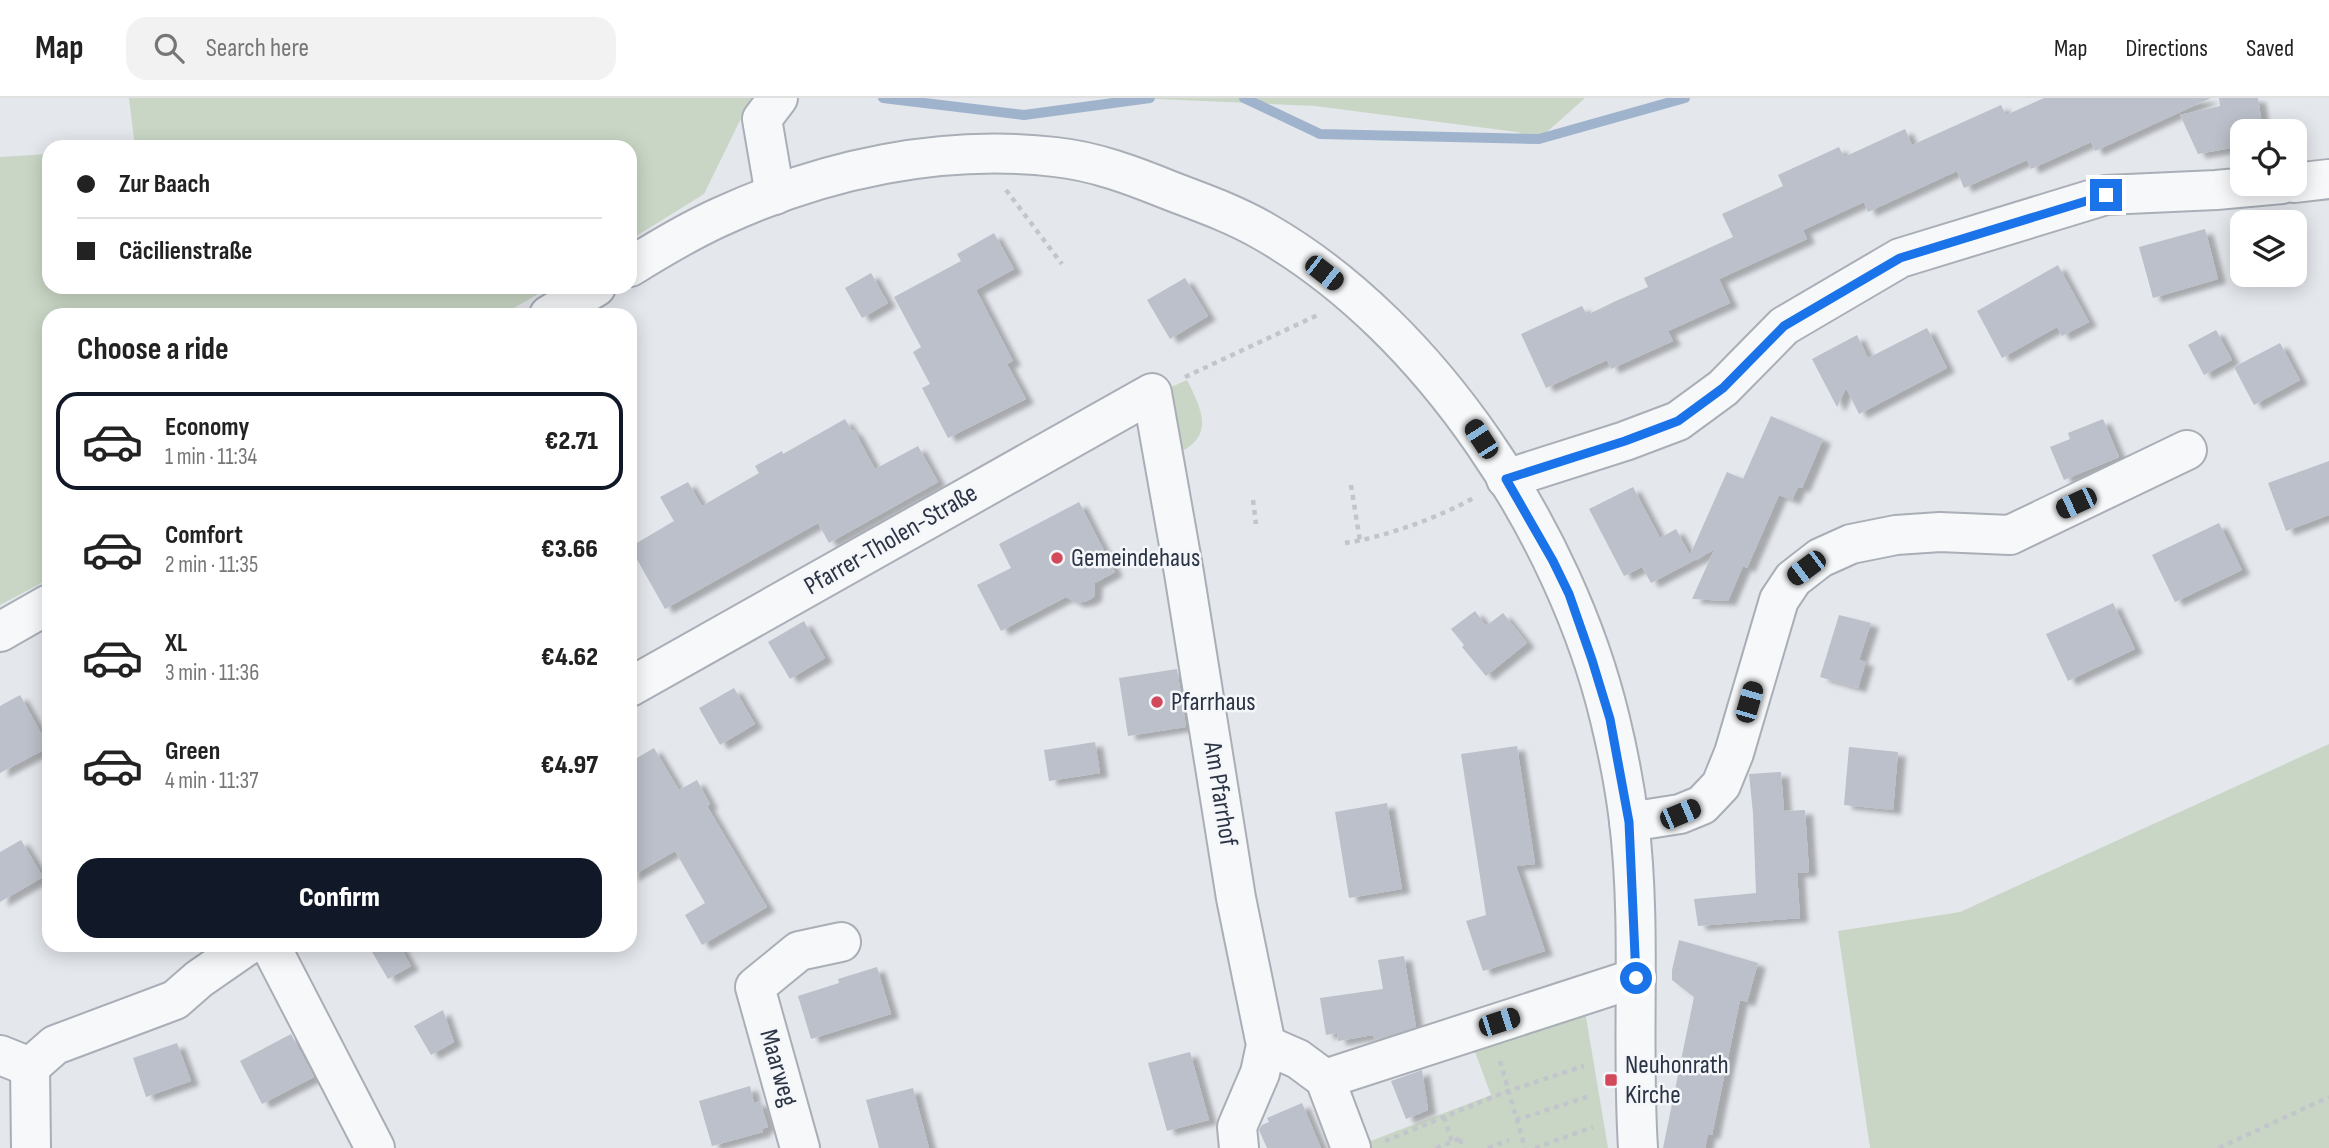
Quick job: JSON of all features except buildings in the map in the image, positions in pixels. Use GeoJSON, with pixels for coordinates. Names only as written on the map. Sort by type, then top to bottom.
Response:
{"type":"FeatureCollection","features":[{"type":"Feature","properties":{"kind":"street"},"geometry":{"type":"LineString","coordinates":[[775,195],[762,119],[778,98]]}},
{"type":"Feature","properties":{"kind":"street"},"geometry":{"type":"LineString","coordinates":[[637,263],[720,216],[848,172],[933,156],[1058,157],[1142,179],[1265,232],[1356,298],[1414,352],[1468,420],[1553,561],[1569,594],[1589,649],[1610,719],[1629,822],[1636,978],[1636,1118],[1639,1148]]}},
{"type":"Feature","properties":{"kind":"street"},"geometry":{"type":"LineString","coordinates":[[2307,182],[2329,179]]}},
{"type":"Feature","properties":{"kind":"street"},"geometry":{"type":"LineString","coordinates":[[1506,479],[1678,421],[1723,388],[1784,326],[1900,258],[2106,195],[2230,189]]}},
{"type":"Feature","properties":{"kind":"street"},"geometry":{"type":"LineString","coordinates":[[561,308],[584,294]]}},
{"type":"Feature","properties":{"kind":"street","name":"Pfarrer-Tholen-Straße"},"geometry":{"type":"LineString","coordinates":[[637,683],[1152,393]]}},
{"type":"Feature","properties":{"kind":"street","name":"Am Pfarrhof"},"geometry":{"type":"LineString","coordinates":[[1152,393],[1236,898],[1266,1045]]}},
{"type":"Feature","properties":{"kind":"street"},"geometry":{"type":"LineString","coordinates":[[1629,822],[1680,814],[1702,805],[1721,785],[1734,753],[1779,600],[1793,579],[1820,558],[1851,544],[1896,535],[1940,532],[2010,535],[2187,450]]}},
{"type":"Feature","properties":{"kind":"street"},"geometry":{"type":"LineString","coordinates":[[0,632],[42,608]]}},
{"type":"Feature","properties":{"kind":"street","name":"Maarweg"},"geometry":{"type":"LineString","coordinates":[[800,1148],[755,987],[799,951],[841,942]]}},
{"type":"Feature","properties":{"kind":"street"},"geometry":{"type":"LineString","coordinates":[[31,1148],[15,1061],[175,1000],[199,979],[238,952]]}},
{"type":"Feature","properties":{"kind":"street"},"geometry":{"type":"LineString","coordinates":[[275,952],[375,1148]]}},
{"type":"Feature","properties":{"kind":"street"},"geometry":{"type":"LineString","coordinates":[[1325,1079],[1636,978]]}},
{"type":"Feature","properties":{"kind":"street"},"geometry":{"type":"LineString","coordinates":[[1239,1148],[1237,1127],[1260,1073],[1266,1045],[1298,1059],[1325,1079],[1366,1145]]}},
{"type":"Feature","properties":{"kind":"path"},"geometry":{"type":"LineString","coordinates":[[979,155],[1062,264]]}},
{"type":"Feature","properties":{"kind":"path"},"geometry":{"type":"LineString","coordinates":[[1152,393],[1243,348],[1356,298]]}},
{"type":"Feature","properties":{"kind":"path"},"geometry":{"type":"LineString","coordinates":[[1345,543],[1360,541],[1458,507],[1506,479]]}},
{"type":"Feature","properties":{"kind":"path"},"geometry":{"type":"LineString","coordinates":[[1351,485],[1360,541]]}},
{"type":"Feature","properties":{"kind":"path"},"geometry":{"type":"LineString","coordinates":[[1253,500],[1256,524]]}},
{"type":"Feature","properties":{"kind":"path"},"geometry":{"type":"LineString","coordinates":[[1513,1056],[1499,1059],[1525,1148]]}},
{"type":"Feature","properties":{"kind":"path"},"geometry":{"type":"LineString","coordinates":[[1366,1145],[1508,1091],[1584,1066]]}},
{"type":"Feature","properties":{"kind":"path"},"geometry":{"type":"LineString","coordinates":[[1516,1120],[1590,1096]]}},
{"type":"Feature","properties":{"kind":"path"},"geometry":{"type":"LineString","coordinates":[[2219,1148],[2329,1097]]}},
{"type":"Feature","properties":{"kind":"path"},"geometry":{"type":"LineString","coordinates":[[1444,1117],[1452,1142]]}},
{"type":"Feature","properties":{"kind":"path"},"geometry":{"type":"LineString","coordinates":[[1535,1148],[1592,1127]]}},
{"type":"Feature","properties":{"kind":"path"},"geometry":{"type":"LineString","coordinates":[[1436,1148],[1462,1138],[1463,1148]]}},
{"type":"Feature","properties":{"kind":"path"},"geometry":{"type":"LineString","coordinates":[[1488,1148],[1510,1140]]}},
{"type":"Feature","properties":{"kind":"green space"},"geometry":{"type":"Polygon","coordinates":[[[129,98],[751,98],[704,194],[637,236],[637,140],[134,140],[129,98]]]}},
{"type":"Feature","properties":{"kind":"green space"},"geometry":{"type":"Polygon","coordinates":[[[1135,98],[1585,98],[1539,139],[1517,132],[1315,106],[1135,98]]]}},
{"type":"Feature","properties":{"kind":"green space"},"geometry":{"type":"Polygon","coordinates":[[[42,154],[42,294],[538,294],[514,308],[42,308],[42,583],[0,605],[0,157],[42,154]]]}},
{"type":"Feature","properties":{"kind":"green space"},"geometry":{"type":"Polygon","coordinates":[[[1187,380],[1201,412],[1201,431],[1189,447],[1176,454],[1169,388],[1187,380]]]}},
{"type":"Feature","properties":{"kind":"green space"},"geometry":{"type":"Polygon","coordinates":[[[2329,744],[2329,1148],[1870,1148],[1838,931],[1960,912],[2329,744]]]}},
{"type":"Feature","properties":{"kind":"green space"},"geometry":{"type":"Polygon","coordinates":[[[1585,1011],[1608,1148],[1361,1148],[1360,1145],[1491,1095],[1472,1044],[1585,1011]]]}},
{"type":"Feature","properties":{"kind":"waterway"},"geometry":{"type":"LineString","coordinates":[[883,98],[1024,115],[1150,98]]}},
{"type":"Feature","properties":{"kind":"waterway"},"geometry":{"type":"LineString","coordinates":[[1244,98],[1320,134],[1539,139],[1685,98]]}},
{"type":"Feature","properties":{"kind":"place","name":"Gemeindehaus"},"geometry":{"type":"Point","coordinates":[1057,558]}},
{"type":"Feature","properties":{"kind":"place","name":"Pfarrhaus"},"geometry":{"type":"Point","coordinates":[1157,702]}},
{"type":"Feature","properties":{"kind":"place","name":"Neuhonrath Kirche"},"geometry":{"type":"Point","coordinates":[1611,1080]}},
{"type":"Feature","properties":{"kind":"route"},"geometry":{"type":"LineString","coordinates":[[1636,978],[1629,822],[1610,719],[1569,594],[1506,479],[1678,421],[1723,388],[1784,326],[1900,258],[2106,195]]}}]}
